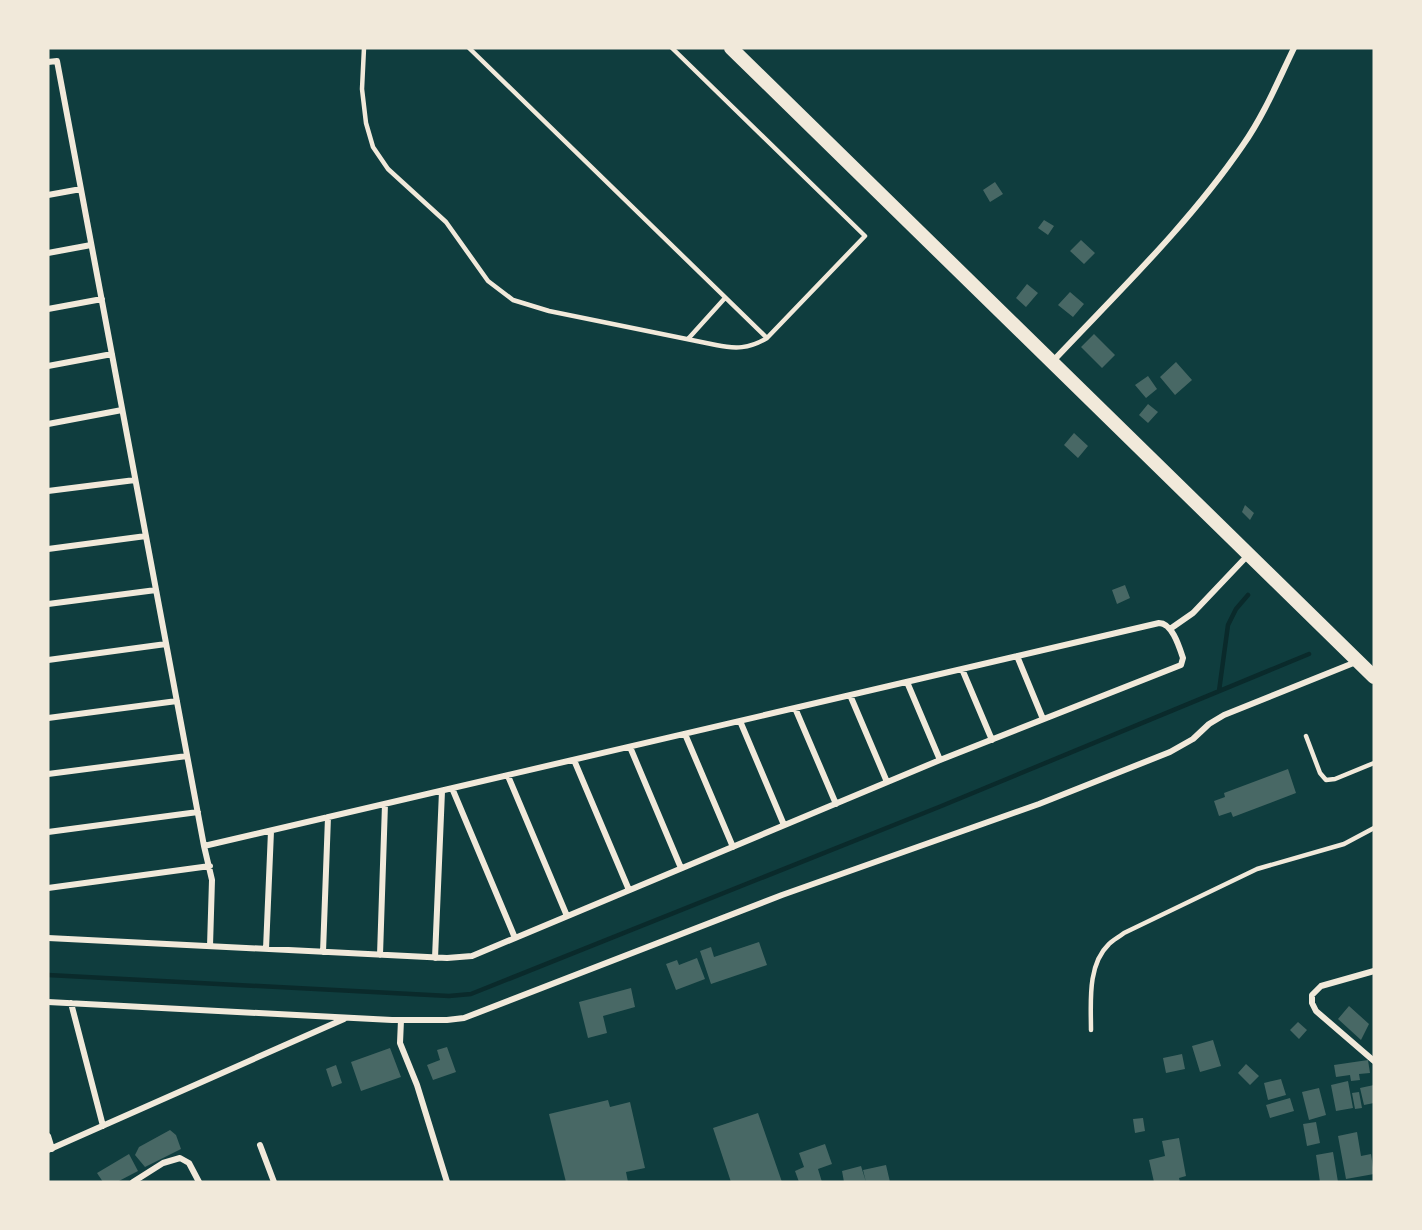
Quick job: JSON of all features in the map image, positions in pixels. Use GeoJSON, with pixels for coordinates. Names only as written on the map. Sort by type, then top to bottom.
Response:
{"type":"FeatureCollection","features":[{"type":"Feature","properties":{"kind":"highway"},"geometry":{"type":"LineString","coordinates":[[731,48],[1374,677]]}},
{"type":"Feature","properties":{"kind":"street"},"geometry":{"type":"LineString","coordinates":[[1053,362],[1198,204],[1224,172],[1261,116],[1294,48]]}},
{"type":"Feature","properties":{"kind":"street"},"geometry":{"type":"LineString","coordinates":[[48,62],[57,61],[204,846],[210,866],[213,890],[210,946]]}},
{"type":"Feature","properties":{"kind":"street"},"geometry":{"type":"LineString","coordinates":[[48,195],[81,189]]}},
{"type":"Feature","properties":{"kind":"street"},"geometry":{"type":"LineString","coordinates":[[48,253],[92,245]]}},
{"type":"Feature","properties":{"kind":"street"},"geometry":{"type":"LineString","coordinates":[[48,309],[102,299]]}},
{"type":"Feature","properties":{"kind":"street"},"geometry":{"type":"LineString","coordinates":[[48,366],[112,354]]}},
{"type":"Feature","properties":{"kind":"street"},"geometry":{"type":"LineString","coordinates":[[48,424],[122,410]]}},
{"type":"Feature","properties":{"kind":"street"},"geometry":{"type":"LineString","coordinates":[[48,491],[135,480]]}},
{"type":"Feature","properties":{"kind":"street"},"geometry":{"type":"LineString","coordinates":[[48,549],[146,536]]}},
{"type":"Feature","properties":{"kind":"street"},"geometry":{"type":"LineString","coordinates":[[1170,629],[1193,613],[1249,554]]}},
{"type":"Feature","properties":{"kind":"street"},"geometry":{"type":"LineString","coordinates":[[48,604],[156,590]]}},
{"type":"Feature","properties":{"kind":"street"},"geometry":{"type":"LineString","coordinates":[[48,938],[464,958],[940,760],[1181,665],[1183,658],[1170,629],[1164,623],[1159,623],[204,846]]}},
{"type":"Feature","properties":{"kind":"street"},"geometry":{"type":"LineString","coordinates":[[48,660],[166,644]]}},
{"type":"Feature","properties":{"kind":"street"},"geometry":{"type":"LineString","coordinates":[[1017,656],[1043,720]]}},
{"type":"Feature","properties":{"kind":"street"},"geometry":{"type":"LineString","coordinates":[[48,1002],[401,1020],[447,1020],[481,1012],[782,895],[1039,804],[1170,752],[1193,739],[1209,724],[1224,715],[1358,661]]}},
{"type":"Feature","properties":{"kind":"street"},"geometry":{"type":"LineString","coordinates":[[962,669],[992,740]]}},
{"type":"Feature","properties":{"kind":"street"},"geometry":{"type":"LineString","coordinates":[[907,682],[940,760]]}},
{"type":"Feature","properties":{"kind":"street"},"geometry":{"type":"LineString","coordinates":[[850,695],[887,782]]}},
{"type":"Feature","properties":{"kind":"street"},"geometry":{"type":"LineString","coordinates":[[48,718],[177,701]]}},
{"type":"Feature","properties":{"kind":"street"},"geometry":{"type":"LineString","coordinates":[[795,708],[836,804]]}},
{"type":"Feature","properties":{"kind":"street"},"geometry":{"type":"LineString","coordinates":[[740,721],[784,825]]}},
{"type":"Feature","properties":{"kind":"street"},"geometry":{"type":"LineString","coordinates":[[685,734],[733,847]]}},
{"type":"Feature","properties":{"kind":"street"},"geometry":{"type":"LineString","coordinates":[[630,747],[681,868]]}},
{"type":"Feature","properties":{"kind":"street"},"geometry":{"type":"LineString","coordinates":[[48,774],[187,756]]}},
{"type":"Feature","properties":{"kind":"street"},"geometry":{"type":"LineString","coordinates":[[574,760],[629,890]]}},
{"type":"Feature","properties":{"kind":"street"},"geometry":{"type":"LineString","coordinates":[[508,776],[567,916]]}},
{"type":"Feature","properties":{"kind":"street"},"geometry":{"type":"LineString","coordinates":[[452,788],[515,938]]}},
{"type":"Feature","properties":{"kind":"street"},"geometry":{"type":"LineString","coordinates":[[435,958],[442,791]]}},
{"type":"Feature","properties":{"kind":"street"},"geometry":{"type":"LineString","coordinates":[[380,955],[385,804]]}},
{"type":"Feature","properties":{"kind":"street"},"geometry":{"type":"LineString","coordinates":[[48,832],[198,812]]}},
{"type":"Feature","properties":{"kind":"street"},"geometry":{"type":"LineString","coordinates":[[323,952],[328,818]]}},
{"type":"Feature","properties":{"kind":"street"},"geometry":{"type":"LineString","coordinates":[[266,949],[271,831]]}},
{"type":"Feature","properties":{"kind":"street"},"geometry":{"type":"LineString","coordinates":[[48,888],[210,866]]}},
{"type":"Feature","properties":{"kind":"street"},"geometry":{"type":"LineString","coordinates":[[1374,971],[1321,986],[1312,994],[1312,1003],[1316,1011],[1374,1061]]}},
{"type":"Feature","properties":{"kind":"street"},"geometry":{"type":"LineString","coordinates":[[71,1003],[103,1126]]}},
{"type":"Feature","properties":{"kind":"street"},"geometry":{"type":"LineString","coordinates":[[48,1136],[50,1150],[348,1017]]}},
{"type":"Feature","properties":{"kind":"street"},"geometry":{"type":"LineString","coordinates":[[401,1020],[400,1043],[417,1085],[447,1182]]}},
{"type":"Feature","properties":{"kind":"street"},"geometry":{"type":"LineString","coordinates":[[260,1145],[274,1182]]}},
{"type":"Feature","properties":{"kind":"street"},"geometry":{"type":"LineString","coordinates":[[133,1182],[163,1163],[180,1158],[189,1163],[199,1182]]}},
{"type":"Feature","properties":{"kind":"lane"},"geometry":{"type":"LineString","coordinates":[[364,48],[362,89],[366,123],[373,147],[387,169],[446,222],[488,281],[513,300],[549,311],[735,348],[756,345],[767,338],[865,236],[672,48]]}},
{"type":"Feature","properties":{"kind":"lane"},"geometry":{"type":"LineString","coordinates":[[469,48],[767,338]]}},
{"type":"Feature","properties":{"kind":"lane"},"geometry":{"type":"LineString","coordinates":[[688,339],[725,298]]}},
{"type":"Feature","properties":{"kind":"lane"},"geometry":{"type":"LineString","coordinates":[[1306,736],[1320,773],[1326,780],[1374,763]]}},
{"type":"Feature","properties":{"kind":"lane"},"geometry":{"type":"LineString","coordinates":[[1091,1030],[1091,993],[1095,967],[1107,946],[1124,933],[1257,869],[1344,844],[1374,828]]}},
{"type":"Feature","properties":{"kind":"building"},"geometry":{"type":"Polygon","coordinates":[[[995,182],[1003,194],[990,202],[983,190],[995,182]]]}},
{"type":"Feature","properties":{"kind":"building"},"geometry":{"type":"Polygon","coordinates":[[[1044,220],[1054,226],[1048,235],[1038,228],[1044,220]]]}},
{"type":"Feature","properties":{"kind":"building"},"geometry":{"type":"Polygon","coordinates":[[[1081,240],[1095,253],[1084,264],[1070,251],[1081,240]]]}},
{"type":"Feature","properties":{"kind":"building"},"geometry":{"type":"Polygon","coordinates":[[[1027,284],[1038,293],[1026,307],[1016,298],[1027,284]]]}},
{"type":"Feature","properties":{"kind":"building"},"geometry":{"type":"Polygon","coordinates":[[[1070,292],[1084,304],[1073,317],[1058,305],[1070,292]]]}},
{"type":"Feature","properties":{"kind":"building"},"geometry":{"type":"Polygon","coordinates":[[[1094,334],[1115,355],[1102,368],[1081,347],[1094,334]]]}},
{"type":"Feature","properties":{"kind":"building"},"geometry":{"type":"Polygon","coordinates":[[[1176,362],[1192,380],[1175,395],[1160,377],[1176,362]]]}},
{"type":"Feature","properties":{"kind":"building"},"geometry":{"type":"Polygon","coordinates":[[[1148,376],[1157,389],[1146,398],[1135,385],[1148,376]]]}},
{"type":"Feature","properties":{"kind":"building"},"geometry":{"type":"Polygon","coordinates":[[[1148,404],[1158,412],[1148,423],[1139,415],[1148,404]]]}},
{"type":"Feature","properties":{"kind":"building"},"geometry":{"type":"Polygon","coordinates":[[[1074,433],[1088,446],[1078,458],[1064,445],[1074,433]]]}},
{"type":"Feature","properties":{"kind":"building"},"geometry":{"type":"Polygon","coordinates":[[[1245,505],[1254,513],[1250,520],[1242,512],[1245,505]]]}},
{"type":"Feature","properties":{"kind":"building"},"geometry":{"type":"Polygon","coordinates":[[[1125,585],[1130,598],[1117,604],[1112,590],[1125,585]]]}},
{"type":"Feature","properties":{"kind":"building"},"geometry":{"type":"Polygon","coordinates":[[[1288,769],[1296,793],[1233,817],[1231,812],[1219,816],[1214,801],[1225,797],[1224,793],[1288,769]]]}},
{"type":"Feature","properties":{"kind":"building"},"geometry":{"type":"Polygon","coordinates":[[[759,942],[767,965],[711,984],[700,951],[711,947],[714,957],[759,942]]]}},
{"type":"Feature","properties":{"kind":"building"},"geometry":{"type":"Polygon","coordinates":[[[697,958],[705,979],[676,990],[666,964],[677,960],[679,965],[697,958]]]}},
{"type":"Feature","properties":{"kind":"building"},"geometry":{"type":"Polygon","coordinates":[[[631,988],[635,1007],[603,1016],[607,1033],[588,1038],[579,1002],[631,988]]]}},
{"type":"Feature","properties":{"kind":"building"},"geometry":{"type":"Polygon","coordinates":[[[1349,1006],[1369,1024],[1361,1040],[1338,1019],[1349,1006]]]}},
{"type":"Feature","properties":{"kind":"building"},"geometry":{"type":"Polygon","coordinates":[[[1298,1022],[1307,1030],[1299,1039],[1290,1030],[1298,1022]]]}},
{"type":"Feature","properties":{"kind":"building"},"geometry":{"type":"Polygon","coordinates":[[[1213,1040],[1221,1066],[1200,1072],[1192,1046],[1213,1040]]]}},
{"type":"Feature","properties":{"kind":"building"},"geometry":{"type":"Polygon","coordinates":[[[447,1047],[456,1072],[433,1080],[427,1065],[440,1060],[437,1050],[447,1047]]]}},
{"type":"Feature","properties":{"kind":"building"},"geometry":{"type":"Polygon","coordinates":[[[390,1048],[401,1077],[361,1091],[351,1062],[390,1048]]]}},
{"type":"Feature","properties":{"kind":"building"},"geometry":{"type":"Polygon","coordinates":[[[1182,1054],[1185,1069],[1166,1073],[1163,1058],[1182,1054]]]}},
{"type":"Feature","properties":{"kind":"building"},"geometry":{"type":"Polygon","coordinates":[[[1368,1060],[1370,1073],[1359,1074],[1360,1080],[1351,1081],[1350,1075],[1336,1077],[1334,1065],[1368,1060]]]}},
{"type":"Feature","properties":{"kind":"building"},"geometry":{"type":"Polygon","coordinates":[[[1246,1064],[1259,1076],[1250,1085],[1238,1073],[1246,1064]]]}},
{"type":"Feature","properties":{"kind":"building"},"geometry":{"type":"Polygon","coordinates":[[[336,1065],[342,1083],[332,1087],[326,1069],[336,1065]]]}},
{"type":"Feature","properties":{"kind":"building"},"geometry":{"type":"Polygon","coordinates":[[[1281,1079],[1286,1095],[1268,1100],[1264,1083],[1281,1079]]]}},
{"type":"Feature","properties":{"kind":"building"},"geometry":{"type":"Polygon","coordinates":[[[1348,1081],[1353,1108],[1336,1111],[1331,1085],[1348,1081]]]}},
{"type":"Feature","properties":{"kind":"building"},"geometry":{"type":"Polygon","coordinates":[[[1374,1085],[1374,1103],[1364,1105],[1360,1088],[1374,1085]]]}},
{"type":"Feature","properties":{"kind":"building"},"geometry":{"type":"Polygon","coordinates":[[[1319,1088],[1326,1115],[1309,1120],[1302,1092],[1319,1088]]]}},
{"type":"Feature","properties":{"kind":"building"},"geometry":{"type":"Polygon","coordinates":[[[1359,1092],[1362,1108],[1355,1109],[1352,1093],[1359,1092]]]}},
{"type":"Feature","properties":{"kind":"building"},"geometry":{"type":"Polygon","coordinates":[[[1290,1098],[1294,1111],[1270,1118],[1266,1105],[1290,1098]]]}},
{"type":"Feature","properties":{"kind":"building"},"geometry":{"type":"Polygon","coordinates":[[[608,1100],[610,1107],[630,1102],[645,1168],[626,1172],[628,1182],[566,1182],[549,1114],[608,1100]]]}},
{"type":"Feature","properties":{"kind":"building"},"geometry":{"type":"Polygon","coordinates":[[[758,1113],[782,1182],[731,1182],[713,1128],[758,1113]]]}},
{"type":"Feature","properties":{"kind":"building"},"geometry":{"type":"Polygon","coordinates":[[[1143,1118],[1145,1131],[1135,1133],[1133,1119],[1143,1118]]]}},
{"type":"Feature","properties":{"kind":"building"},"geometry":{"type":"Polygon","coordinates":[[[1316,1122],[1320,1143],[1307,1146],[1303,1124],[1316,1122]]]}},
{"type":"Feature","properties":{"kind":"building"},"geometry":{"type":"Polygon","coordinates":[[[170,1130],[176,1135],[181,1149],[145,1167],[135,1155],[139,1147],[170,1130]]]}},
{"type":"Feature","properties":{"kind":"building"},"geometry":{"type":"Polygon","coordinates":[[[1357,1132],[1361,1156],[1371,1154],[1374,1174],[1346,1179],[1338,1136],[1357,1132]]]}},
{"type":"Feature","properties":{"kind":"building"},"geometry":{"type":"Polygon","coordinates":[[[1179,1138],[1186,1176],[1179,1178],[1180,1182],[1154,1182],[1149,1160],[1165,1156],[1162,1141],[1179,1138]]]}},
{"type":"Feature","properties":{"kind":"building"},"geometry":{"type":"Polygon","coordinates":[[[825,1144],[832,1164],[818,1169],[822,1182],[799,1182],[795,1171],[804,1167],[799,1153],[825,1144]]]}},
{"type":"Feature","properties":{"kind":"building"},"geometry":{"type":"Polygon","coordinates":[[[1333,1152],[1338,1182],[1320,1182],[1316,1155],[1333,1152]]]}},
{"type":"Feature","properties":{"kind":"building"},"geometry":{"type":"Polygon","coordinates":[[[129,1154],[138,1171],[117,1182],[103,1182],[97,1173],[129,1154]]]}},
{"type":"Feature","properties":{"kind":"building"},"geometry":{"type":"Polygon","coordinates":[[[886,1165],[890,1182],[866,1182],[863,1170],[886,1165]]]}},
{"type":"Feature","properties":{"kind":"building"},"geometry":{"type":"Polygon","coordinates":[[[861,1166],[866,1182],[844,1182],[842,1171],[861,1166]]]}},
{"type":"Feature","properties":{"kind":"waterway"},"geometry":{"type":"LineString","coordinates":[[1219,691],[1228,625],[1236,609],[1248,595]]}},
{"type":"Feature","properties":{"kind":"waterway"},"geometry":{"type":"LineString","coordinates":[[48,975],[449,996],[471,994],[939,807],[1309,654]]}}]}
